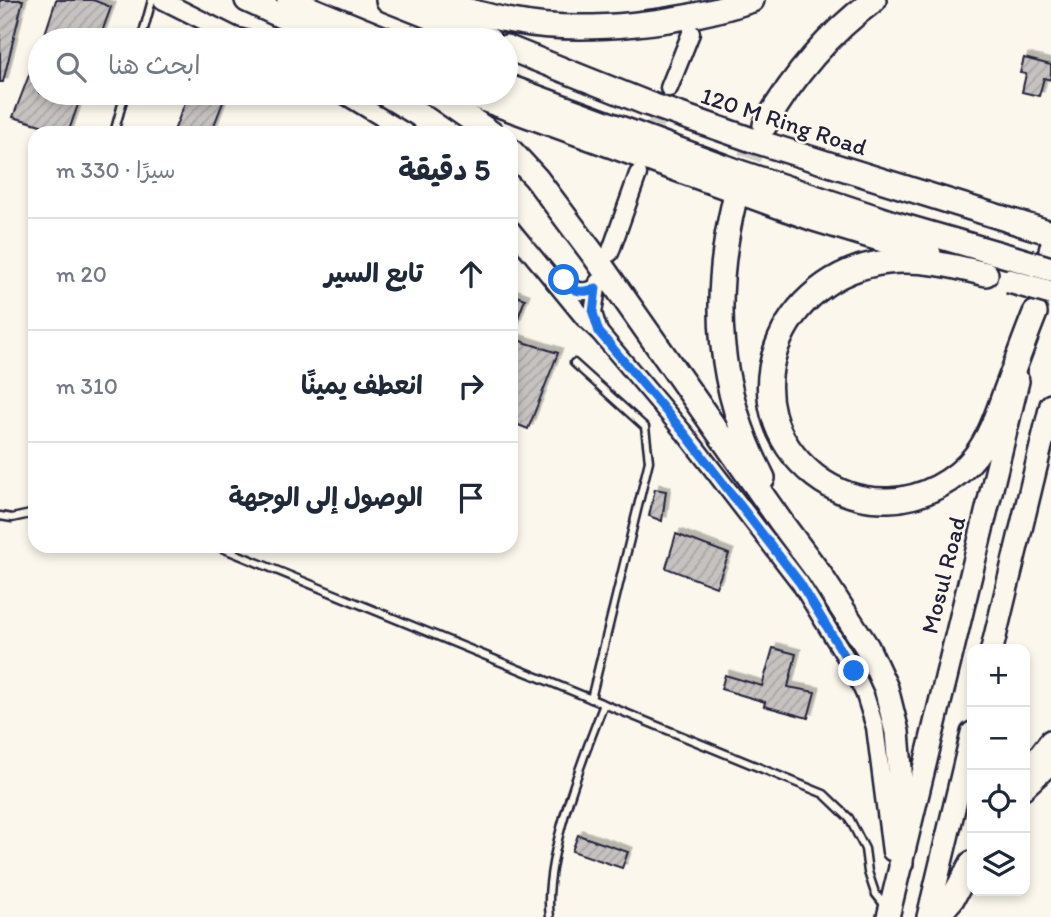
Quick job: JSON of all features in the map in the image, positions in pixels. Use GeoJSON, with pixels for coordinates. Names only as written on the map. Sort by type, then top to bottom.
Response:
{"type":"FeatureCollection","features":[{"type":"Feature","properties":{"kind":"highway"},"geometry":{"type":"LineString","coordinates":[[247,0],[307,28]]}},
{"type":"Feature","properties":{"kind":"highway"},"geometry":{"type":"LineString","coordinates":[[289,0],[358,28]]}},
{"type":"Feature","properties":{"kind":"highway"},"geometry":{"type":"LineString","coordinates":[[388,0],[459,28]]}},
{"type":"Feature","properties":{"kind":"highway"},"geometry":{"type":"LineString","coordinates":[[428,0],[513,22],[612,26],[665,20],[752,0]]}},
{"type":"Feature","properties":{"kind":"highway"},"geometry":{"type":"LineString","coordinates":[[765,125],[794,78],[812,56],[838,29],[874,0]]}},
{"type":"Feature","properties":{"kind":"highway","name":"120 M Ring Road"},"geometry":{"type":"LineString","coordinates":[[518,52],[646,103],[755,141],[1051,233]]}},
{"type":"Feature","properties":{"kind":"highway"},"geometry":{"type":"LineString","coordinates":[[518,90],[736,171],[893,223],[1012,270],[1051,293]]}},
{"type":"Feature","properties":{"kind":"highway"},"geometry":{"type":"LineString","coordinates":[[450,105],[481,126]]}},
{"type":"Feature","properties":{"kind":"highway"},"geometry":{"type":"LineString","coordinates":[[499,105],[814,219],[986,274]]}},
{"type":"Feature","properties":{"kind":"highway"},"geometry":{"type":"LineString","coordinates":[[518,159],[560,209],[780,522],[819,573]]}},
{"type":"Feature","properties":{"kind":"highway"},"geometry":{"type":"LineString","coordinates":[[734,202],[722,257],[720,310],[722,342],[733,401],[757,466],[819,573],[867,647],[886,688],[893,712],[900,769],[901,863]]}},
{"type":"Feature","properties":{"kind":"highway","name":"Mosul Road"},"geometry":{"type":"LineString","coordinates":[[889,914],[1051,247]]}},
{"type":"Feature","properties":{"kind":"highway"},"geometry":{"type":"LineString","coordinates":[[1035,313],[991,430],[976,455],[958,474],[934,489],[914,496],[884,500],[849,495],[828,485],[809,471],[784,440],[774,415],[770,389],[773,355],[779,338],[797,308],[814,292],[843,274],[879,263],[933,262],[986,274],[1051,269]]}},
{"type":"Feature","properties":{"kind":"highway"},"geometry":{"type":"LineString","coordinates":[[993,644],[1051,405]]}},
{"type":"Feature","properties":{"kind":"highway"},"geometry":{"type":"LineString","coordinates":[[1030,770],[1051,742]]}},
{"type":"Feature","properties":{"kind":"highway"},"geometry":{"type":"LineString","coordinates":[[928,917],[967,754]]}},
{"type":"Feature","properties":{"kind":"highway"},"geometry":{"type":"LineString","coordinates":[[936,917],[952,899],[967,872]]}},
{"type":"Feature","properties":{"kind":"street"},"geometry":{"type":"LineString","coordinates":[[162,0],[218,28]]}},
{"type":"Feature","properties":{"kind":"street"},"geometry":{"type":"LineString","coordinates":[[669,88],[691,33]]}},
{"type":"Feature","properties":{"kind":"street"},"geometry":{"type":"LineString","coordinates":[[361,105],[395,126]]}},
{"type":"Feature","properties":{"kind":"street"},"geometry":{"type":"LineString","coordinates":[[378,105],[410,126]]}},
{"type":"Feature","properties":{"kind":"street"},"geometry":{"type":"LineString","coordinates":[[610,253],[638,174]]}},
{"type":"Feature","properties":{"kind":"street"},"geometry":{"type":"LineString","coordinates":[[518,224],[572,289],[580,292],[597,285],[593,313],[599,332]]}},
{"type":"Feature","properties":{"kind":"street"},"geometry":{"type":"LineString","coordinates":[[518,238],[686,435],[800,583],[854,671],[875,727],[895,887]]}},
{"type":"Feature","properties":{"kind":"street"},"geometry":{"type":"LineString","coordinates":[[1030,785],[1051,766]]}},
{"type":"Feature","properties":{"kind":"lane"},"geometry":{"type":"LineString","coordinates":[[144,28],[152,0]]}},
{"type":"Feature","properties":{"kind":"lane"},"geometry":{"type":"LineString","coordinates":[[116,126],[122,105]]}},
{"type":"Feature","properties":{"kind":"lane"},"geometry":{"type":"LineString","coordinates":[[574,363],[645,427],[649,446],[649,461],[590,699]]}},
{"type":"Feature","properties":{"kind":"lane"},"geometry":{"type":"LineString","coordinates":[[0,516],[12,518],[28,515]]}},
{"type":"Feature","properties":{"kind":"lane"},"geometry":{"type":"LineString","coordinates":[[233,553],[824,794],[849,818],[864,849],[875,892],[889,914]]}},
{"type":"Feature","properties":{"kind":"lane"},"geometry":{"type":"LineString","coordinates":[[551,917],[548,898],[558,846],[583,755],[604,704]]}},
{"type":"Feature","properties":{"kind":"building"},"geometry":{"type":"Polygon","coordinates":[[[0,0],[23,0],[3,82],[0,82],[0,0]]]}},
{"type":"Feature","properties":{"kind":"building"},"geometry":{"type":"Polygon","coordinates":[[[56,0],[93,0],[111,7],[103,28],[47,28],[56,0]]]}},
{"type":"Feature","properties":{"kind":"building"},"geometry":{"type":"Polygon","coordinates":[[[1024,58],[1051,65],[1051,80],[1044,78],[1039,96],[1022,92],[1026,74],[1020,73],[1024,58]]]}},
{"type":"Feature","properties":{"kind":"building"},"geometry":{"type":"Polygon","coordinates":[[[28,78],[28,105],[78,105],[70,126],[44,126],[13,117],[28,78]]]}},
{"type":"Feature","properties":{"kind":"building"},"geometry":{"type":"Polygon","coordinates":[[[184,105],[222,105],[214,126],[176,126],[184,105]]]}},
{"type":"Feature","properties":{"kind":"building"},"geometry":{"type":"Polygon","coordinates":[[[518,296],[525,299],[518,318],[518,296]]]}},
{"type":"Feature","properties":{"kind":"building"},"geometry":{"type":"Polygon","coordinates":[[[518,340],[558,353],[528,429],[518,425],[518,340]]]}},
{"type":"Feature","properties":{"kind":"building"},"geometry":{"type":"Polygon","coordinates":[[[655,489],[666,491],[662,521],[649,516],[655,489]]]}},
{"type":"Feature","properties":{"kind":"building"},"geometry":{"type":"Polygon","coordinates":[[[676,534],[729,554],[716,587],[666,568],[676,534]]]}},
{"type":"Feature","properties":{"kind":"building"},"geometry":{"type":"Polygon","coordinates":[[[773,648],[796,654],[788,687],[815,692],[808,718],[764,706],[765,702],[721,689],[725,675],[762,686],[773,648]]]}},
{"type":"Feature","properties":{"kind":"building"},"geometry":{"type":"Polygon","coordinates":[[[578,835],[628,852],[622,868],[572,851],[578,835]]]}},
{"type":"Feature","properties":{"kind":"tunnel"},"geometry":{"type":"LineString","coordinates":[[647,148],[669,88]]}},
{"type":"Feature","properties":{"kind":"tunnel"},"geometry":{"type":"LineString","coordinates":[[737,190],[765,125]]}},
{"type":"Feature","properties":{"kind":"route"},"geometry":{"type":"LineString","coordinates":[[564,280],[577,292],[596,288],[593,313],[599,332],[686,435],[800,583],[854,671]]}}]}
